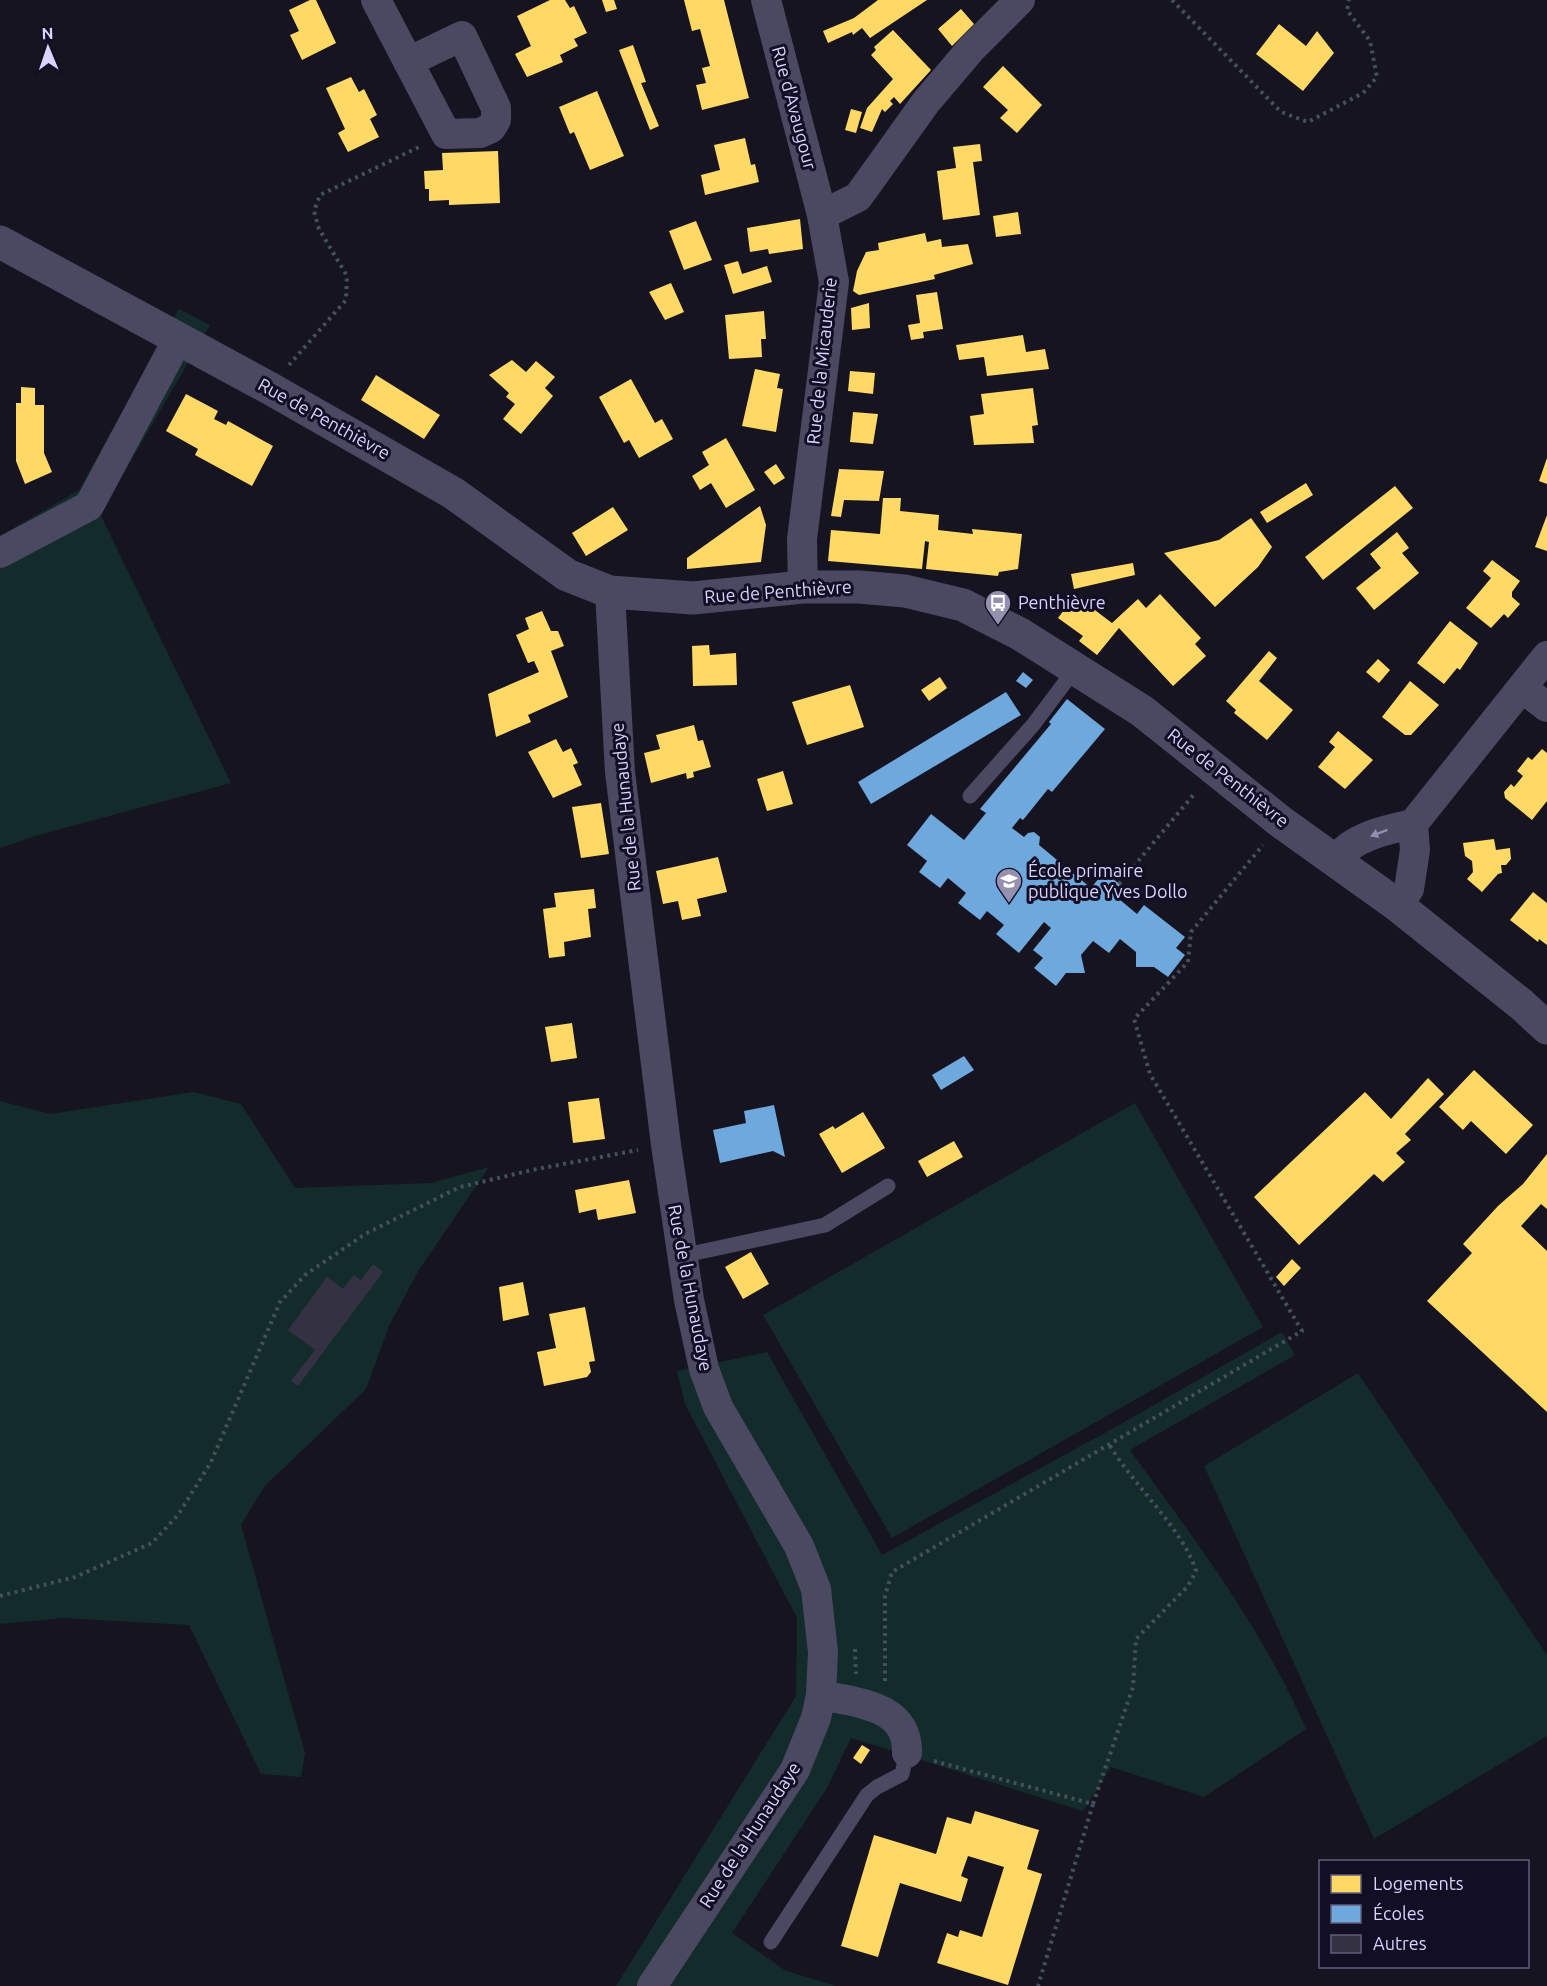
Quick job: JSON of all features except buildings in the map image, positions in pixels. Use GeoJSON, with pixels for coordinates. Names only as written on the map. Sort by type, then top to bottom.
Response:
{"type":"FeatureCollection","features":[{"type":"Feature","properties":{"kind":"street"},"geometry":{"type":"LineString","coordinates":[[376,0],[408,62],[446,134],[480,133],[491,128],[496,120],[496,108],[462,36],[408,62]]}},
{"type":"Feature","properties":{"kind":"street","name":"Rue d'Avaugour"},"geometry":{"type":"LineString","coordinates":[[766,0],[822,215]]}},
{"type":"Feature","properties":{"kind":"street"},"geometry":{"type":"LineString","coordinates":[[822,215],[858,198],[926,102],[971,49],[1020,0]]}},
{"type":"Feature","properties":{"kind":"street","name":"Rue de la Micauderie"},"geometry":{"type":"LineString","coordinates":[[803,587],[802,539],[834,282],[822,215]]}},
{"type":"Feature","properties":{"kind":"street","name":"Rue de Penthièvre"},"geometry":{"type":"LineString","coordinates":[[0,242],[271,389],[453,493],[567,575],[610,592],[693,598],[803,587],[859,587],[905,591],[963,605],[1020,634],[1142,711],[1281,822],[1336,859],[1397,905],[1521,1004],[1547,1028]]}},
{"type":"Feature","properties":{"kind":"street"},"geometry":{"type":"LineString","coordinates":[[0,553],[89,506],[178,339]]}},
{"type":"Feature","properties":{"kind":"street","name":"Rue de la Hunaudaye"},"geometry":{"type":"LineString","coordinates":[[610,592],[620,772],[681,1256],[709,1384],[718,1407],[798,1546],[816,1590],[823,1652],[821,1695],[812,1731],[795,1770],[652,1986]]}},
{"type":"Feature","properties":{"kind":"street"},"geometry":{"type":"LineString","coordinates":[[1336,859],[1345,847],[1382,830],[1413,824],[1547,656]]}},
{"type":"Feature","properties":{"kind":"street"},"geometry":{"type":"LineString","coordinates":[[1522,688],[1547,707]]}},
{"type":"Feature","properties":{"kind":"street"},"geometry":{"type":"LineString","coordinates":[[1397,905],[1409,889],[1415,850],[1413,824]]}},
{"type":"Feature","properties":{"kind":"street"},"geometry":{"type":"LineString","coordinates":[[821,1695],[875,1708],[895,1719],[907,1734],[907,1753]]}},
{"type":"Feature","properties":{"kind":"lane"},"geometry":{"type":"LineString","coordinates":[[970,796],[1034,725],[1044,706],[1075,669]]}},
{"type":"Feature","properties":{"kind":"lane"},"geometry":{"type":"LineString","coordinates":[[681,1256],[825,1225],[888,1186]]}},
{"type":"Feature","properties":{"kind":"lane"},"geometry":{"type":"LineString","coordinates":[[771,1942],[867,1795],[877,1786],[902,1774],[907,1753]]}},
{"type":"Feature","properties":{"kind":"path"},"geometry":{"type":"LineString","coordinates":[[1172,0],[1281,112],[1308,122],[1363,93],[1377,77],[1370,41],[1347,10],[1349,0]]}},
{"type":"Feature","properties":{"kind":"path"},"geometry":{"type":"LineString","coordinates":[[271,389],[279,374],[346,300],[347,276],[319,229],[314,211],[320,195],[446,134]]}},
{"type":"Feature","properties":{"kind":"path"},"geometry":{"type":"LineString","coordinates":[[1119,884],[1215,769]]}},
{"type":"Feature","properties":{"kind":"path"},"geometry":{"type":"LineString","coordinates":[[851,1702],[885,1690],[885,1596],[892,1572],[1302,1331],[1150,1074],[1134,1019],[1188,962],[1191,932],[1281,822]]}},
{"type":"Feature","properties":{"kind":"path"},"geometry":{"type":"LineString","coordinates":[[0,1596],[75,1577],[152,1543],[178,1515],[211,1462],[280,1302],[305,1275],[365,1234],[460,1188],[532,1170],[666,1145]]}},
{"type":"Feature","properties":{"kind":"path"},"geometry":{"type":"LineString","coordinates":[[1038,1986],[1093,1804],[1133,1687],[1136,1639],[1188,1586],[1196,1570],[1190,1553],[1123,1468],[1109,1444]]}},
{"type":"Feature","properties":{"kind":"path"},"geometry":{"type":"LineString","coordinates":[[907,1753],[995,1780],[1004,1778],[1093,1804]]}},
{"type":"Feature","properties":{"kind":"green space"},"geometry":{"type":"Polygon","coordinates":[[[179,309],[210,325],[100,514],[231,783],[35,836],[0,848],[0,536],[79,490],[179,309]]]}},
{"type":"Feature","properties":{"kind":"green space"},"geometry":{"type":"Polygon","coordinates":[[[194,1092],[241,1104],[295,1188],[431,1183],[489,1167],[419,1270],[389,1326],[366,1389],[264,1487],[241,1525],[305,1753],[301,1777],[261,1774],[189,1625],[63,1618],[0,1624],[0,1101],[50,1114],[194,1092]]]}},
{"type":"Feature","properties":{"kind":"green space"},"geometry":{"type":"Polygon","coordinates":[[[1135,1103],[1263,1327],[892,1538],[763,1315],[1135,1103]]]}},
{"type":"Feature","properties":{"kind":"green space"},"geometry":{"type":"Polygon","coordinates":[[[1282,1332],[1295,1355],[1130,1450],[1248,1619],[1288,1691],[1306,1729],[1204,1797],[1111,1767],[1083,1811],[851,1738],[827,1788],[732,1933],[786,1971],[836,1986],[616,1986],[796,1696],[797,1618],[685,1404],[677,1371],[767,1352],[882,1555],[1112,1429],[1282,1332]]]}},
{"type":"Feature","properties":{"kind":"green space"},"geometry":{"type":"Polygon","coordinates":[[[1358,1373],[1547,1655],[1547,1736],[1374,1839],[1204,1466],[1358,1373]]]}},
{"type":"Feature","properties":{"kind":"place","name":"Penthièvre"},"geometry":{"type":"Point","coordinates":[998,626]}},
{"type":"Feature","properties":{"kind":"place","name":"École primaire publique Yves Dollo"},"geometry":{"type":"Point","coordinates":[1009,904]}}]}
